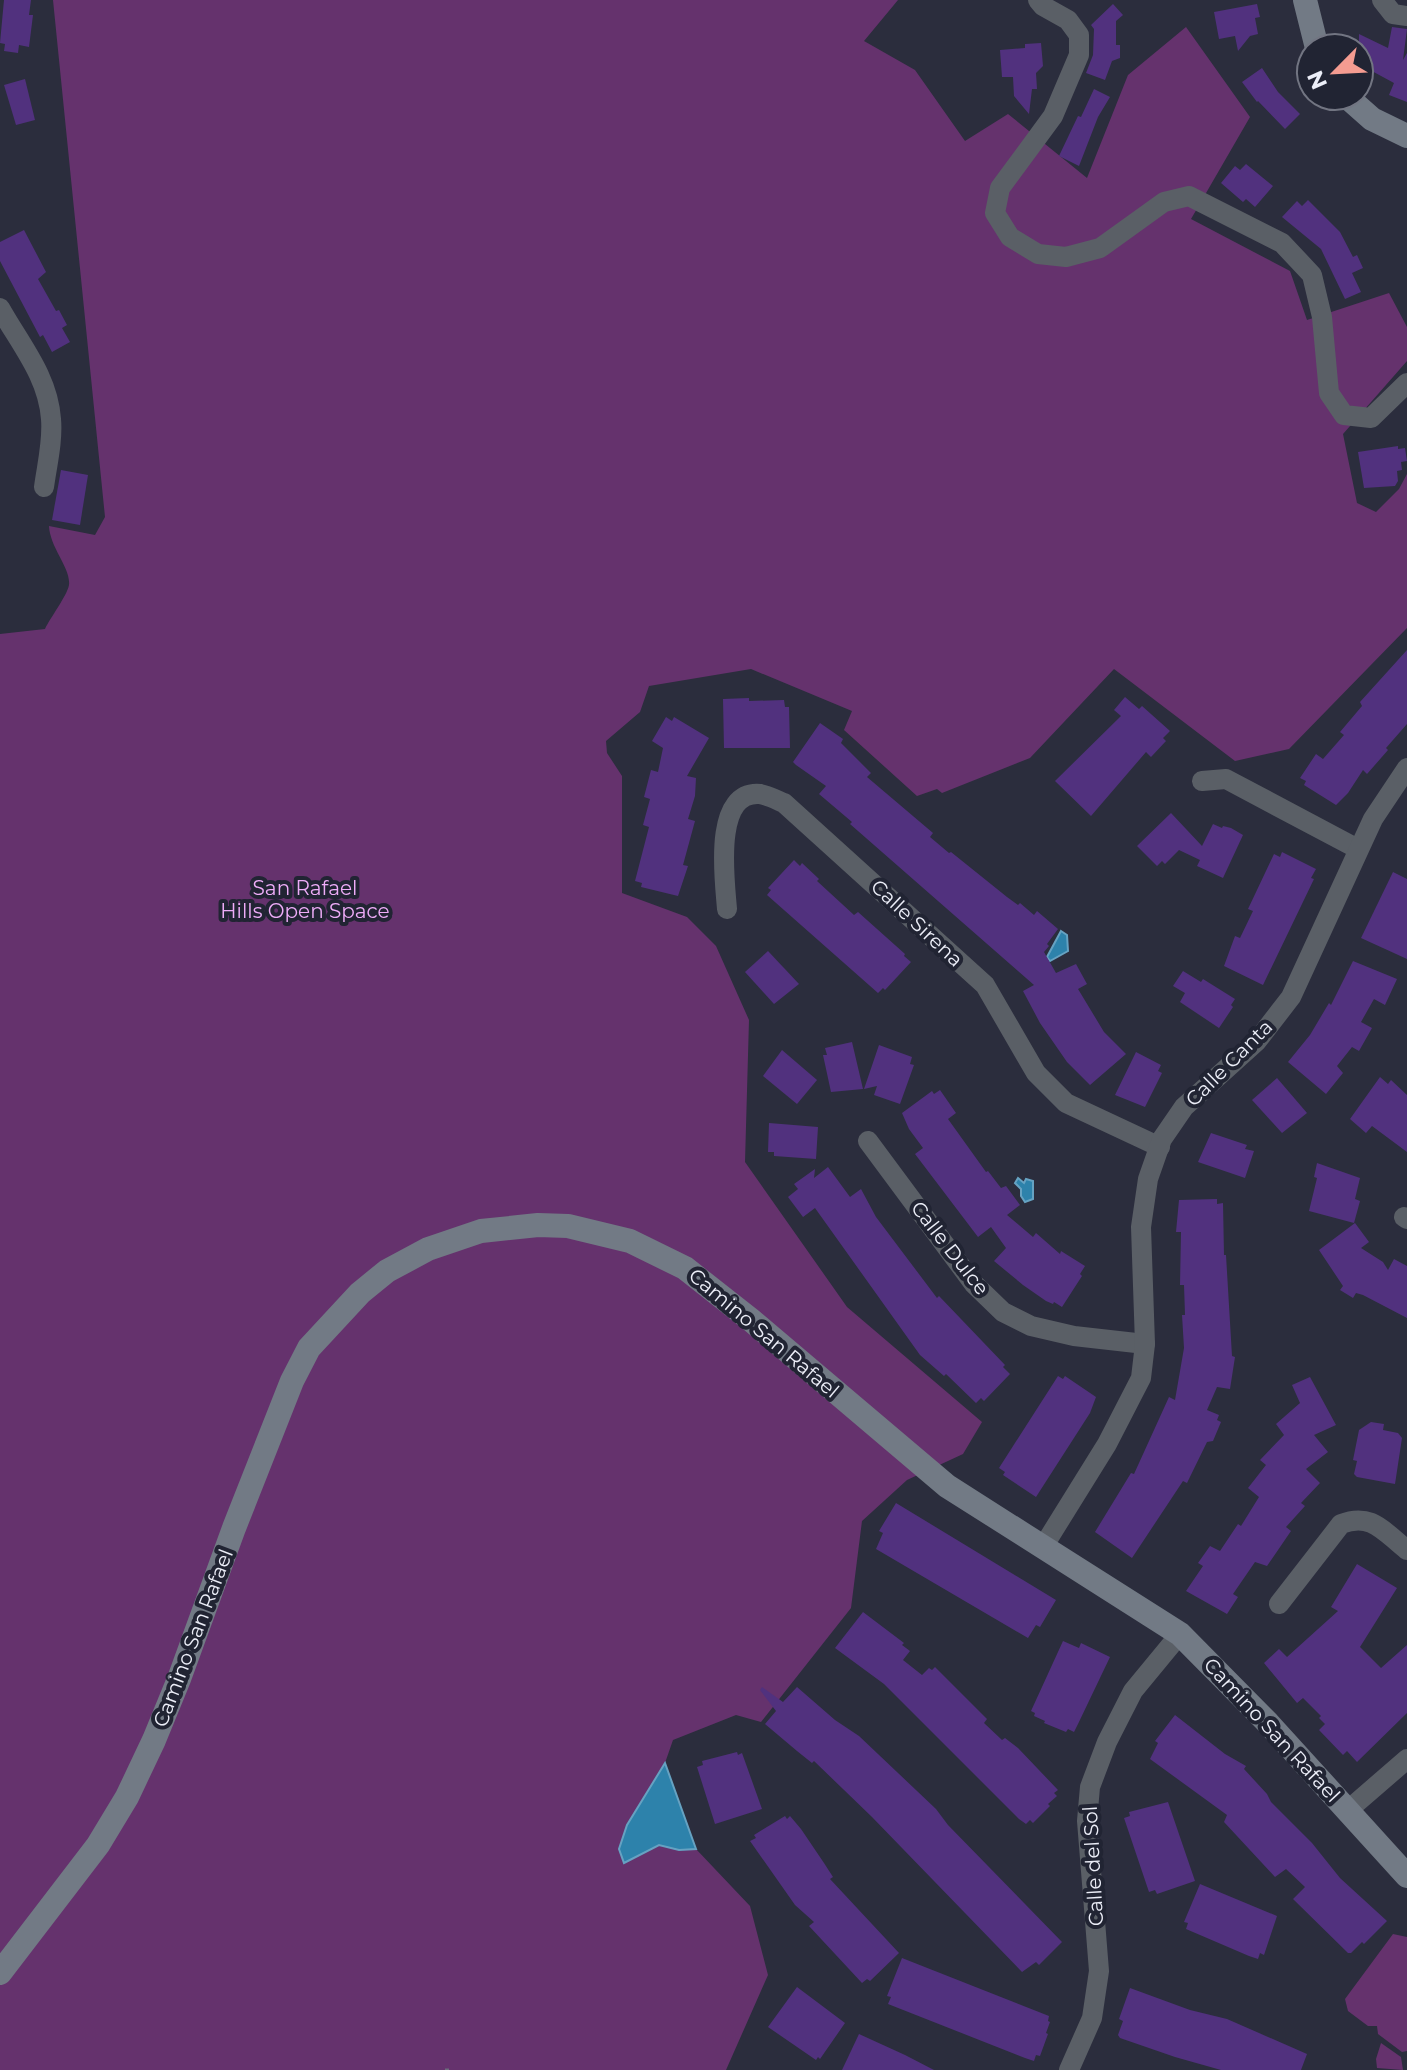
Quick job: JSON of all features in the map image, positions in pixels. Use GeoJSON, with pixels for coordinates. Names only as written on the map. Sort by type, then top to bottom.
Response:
{"type":"FeatureCollection","features":[{"type":"Feature","properties":{"kind":"street"},"geometry":{"type":"LineString","coordinates":[[1038,0],[1068,20],[1079,35],[1079,55],[1053,116],[1000,188],[995,213],[1010,237],[1038,254],[1066,257],[1100,248],[1164,202],[1189,196],[1282,243],[1312,275],[1322,317],[1329,393],[1344,415],[1371,418],[1407,383]]}},
{"type":"Feature","properties":{"kind":"street"},"geometry":{"type":"LineString","coordinates":[[1305,0],[1313,32]]}},
{"type":"Feature","properties":{"kind":"street"},"geometry":{"type":"LineString","coordinates":[[1382,0],[1393,14],[1407,16]]}},
{"type":"Feature","properties":{"kind":"street"},"geometry":{"type":"LineString","coordinates":[[1364,112],[1407,136]]}},
{"type":"Feature","properties":{"kind":"street"},"geometry":{"type":"LineString","coordinates":[[0,308],[32,358],[46,392],[52,421],[44,487]]}},
{"type":"Feature","properties":{"kind":"street","name":"Calle Canta"},"geometry":{"type":"LineString","coordinates":[[1043,1547],[1107,1444],[1141,1378],[1145,1344],[1141,1227],[1148,1179],[1160,1147],[1184,1107],[1257,1041],[1291,997],[1373,819],[1407,768]]}},
{"type":"Feature","properties":{"kind":"street"},"geometry":{"type":"LineString","coordinates":[[1202,781],[1226,779],[1358,849]]}},
{"type":"Feature","properties":{"kind":"street","name":"Calle Sirena"},"geometry":{"type":"LineString","coordinates":[[727,909],[723,845],[730,814],[743,799],[759,794],[784,803],[985,985],[1036,1073],[1066,1103],[1160,1147]]}},
{"type":"Feature","properties":{"kind":"street","name":"Calle Dulce"},"geometry":{"type":"LineString","coordinates":[[868,1141],[974,1284],[1003,1312],[1031,1326],[1074,1336],[1145,1344]]}},
{"type":"Feature","properties":{"kind":"street","name":"Camino San Rafael"},"geometry":{"type":"LineString","coordinates":[[0,1973],[98,1845],[127,1797],[174,1691],[292,1381],[309,1348],[360,1293],[387,1271],[428,1249],[481,1231],[538,1225],[593,1231],[630,1241],[660,1253],[685,1268],[947,1486],[1180,1634],[1268,1723],[1407,1876]]}},
{"type":"Feature","properties":{"kind":"street"},"geometry":{"type":"LineString","coordinates":[[1279,1604],[1341,1524],[1356,1520],[1371,1521],[1407,1550]]}},
{"type":"Feature","properties":{"kind":"street","name":"Calle del Sol"},"geometry":{"type":"LineString","coordinates":[[1069,2070],[1092,2018],[1099,1971],[1087,1821],[1090,1787],[1107,1742],[1133,1691],[1180,1634]]}},
{"type":"Feature","properties":{"kind":"street"},"geometry":{"type":"LineString","coordinates":[[1347,1811],[1407,1759]]}},
{"type":"Feature","properties":{"kind":"green space","name":"San Rafael Hills Open Space"},"geometry":{"type":"Polygon","coordinates":[[[53,0],[898,0],[864,41],[915,70],[965,141],[1008,114],[1087,178],[1128,75],[1186,27],[1250,117],[1191,219],[1290,271],[1307,320],[1389,293],[1407,327],[1407,361],[1343,434],[1357,503],[1376,512],[1399,489],[1407,474],[1407,628],[1289,749],[1235,761],[1114,669],[1030,758],[942,793],[937,789],[917,796],[844,730],[852,711],[751,669],[649,686],[640,712],[606,741],[607,753],[622,776],[622,893],[687,917],[716,946],[749,1020],[745,1162],[847,1307],[982,1422],[963,1454],[907,1480],[862,1521],[851,1608],[761,1722],[736,1715],[673,1740],[665,1763],[627,1825],[624,1862],[659,1845],[679,1850],[696,1849],[750,1906],[768,1975],[726,2070],[0,2070],[0,634],[45,629],[68,590],[69,578],[49,526],[95,535],[105,517],[53,0]]]}},
{"type":"Feature","properties":{"kind":"green space"},"geometry":{"type":"Polygon","coordinates":[[[1393,1934],[1407,1937],[1407,2051],[1402,2052],[1378,2034],[1377,2026],[1368,2026],[1348,2011],[1345,1999],[1393,1934]]]}},
{"type":"Feature","properties":{"kind":"green space"},"geometry":{"type":"Polygon","coordinates":[[[1381,2043],[1401,2057],[1403,2070],[1377,2068],[1376,2059],[1381,2043]]]}},
{"type":"Feature","properties":{"kind":"water"},"geometry":{"type":"Polygon","coordinates":[[[1061,931],[1067,935],[1068,951],[1050,961],[1047,957],[1061,931]]]}},
{"type":"Feature","properties":{"kind":"water"},"geometry":{"type":"Polygon","coordinates":[[[1018,1178],[1024,1183],[1026,1179],[1033,1181],[1033,1199],[1025,1202],[1021,1189],[1015,1183],[1018,1178]]]}},
{"type":"Feature","properties":{"kind":"water"},"geometry":{"type":"Polygon","coordinates":[[[665,1763],[696,1849],[679,1850],[659,1845],[624,1863],[619,1849],[627,1825],[665,1763]]]}},
{"type":"Feature","properties":{"kind":"building"},"geometry":{"type":"Polygon","coordinates":[[[4,0],[31,0],[29,15],[33,15],[29,47],[19,45],[18,53],[4,51],[5,44],[0,43],[4,0]]]}},
{"type":"Feature","properties":{"kind":"building"},"geometry":{"type":"Polygon","coordinates":[[[1113,4],[1123,15],[1116,21],[1116,45],[1120,45],[1120,58],[1112,61],[1105,80],[1086,73],[1093,55],[1094,29],[1091,25],[1113,4]]]}},
{"type":"Feature","properties":{"kind":"building"},"geometry":{"type":"Polygon","coordinates":[[[1257,4],[1260,17],[1255,18],[1258,34],[1250,36],[1238,51],[1235,36],[1219,39],[1214,12],[1257,4]]]}},
{"type":"Feature","properties":{"kind":"building"},"geometry":{"type":"Polygon","coordinates":[[[1392,27],[1407,29],[1403,60],[1407,53],[1407,102],[1389,95],[1394,83],[1375,73],[1375,42],[1388,48],[1392,27]]]}},
{"type":"Feature","properties":{"kind":"building"},"geometry":{"type":"Polygon","coordinates":[[[1041,43],[1043,66],[1036,73],[1037,89],[1032,89],[1029,114],[1014,96],[1013,77],[1002,77],[1000,50],[1041,43]]]}},
{"type":"Feature","properties":{"kind":"building"},"geometry":{"type":"Polygon","coordinates":[[[1262,68],[1278,92],[1300,114],[1285,129],[1257,102],[1242,82],[1262,68]]]}},
{"type":"Feature","properties":{"kind":"building"},"geometry":{"type":"Polygon","coordinates":[[[25,79],[35,120],[16,125],[4,85],[25,79]]]}},
{"type":"Feature","properties":{"kind":"building"},"geometry":{"type":"Polygon","coordinates":[[[1094,89],[1110,97],[1098,117],[1079,166],[1059,156],[1094,89]]]}},
{"type":"Feature","properties":{"kind":"building"},"geometry":{"type":"Polygon","coordinates":[[[1246,164],[1273,186],[1255,207],[1246,199],[1243,202],[1221,183],[1235,166],[1240,170],[1246,164]]]}},
{"type":"Feature","properties":{"kind":"building"},"geometry":{"type":"Polygon","coordinates":[[[1308,200],[1340,232],[1353,257],[1357,255],[1363,268],[1352,273],[1361,292],[1345,299],[1321,249],[1282,217],[1297,201],[1302,206],[1308,200]]]}},
{"type":"Feature","properties":{"kind":"building"},"geometry":{"type":"Polygon","coordinates":[[[24,230],[46,272],[38,279],[67,325],[62,328],[70,342],[52,352],[43,335],[40,337],[0,261],[0,242],[24,230]]]}},
{"type":"Feature","properties":{"kind":"building"},"geometry":{"type":"Polygon","coordinates":[[[1398,446],[1398,449],[1405,448],[1407,461],[1401,462],[1402,470],[1397,471],[1395,486],[1364,488],[1358,452],[1398,446]]]}},
{"type":"Feature","properties":{"kind":"building"},"geometry":{"type":"Polygon","coordinates":[[[61,470],[88,475],[80,525],[52,520],[61,470]]]}},
{"type":"Feature","properties":{"kind":"building"},"geometry":{"type":"Polygon","coordinates":[[[1407,650],[1407,724],[1367,774],[1363,770],[1336,805],[1304,785],[1306,781],[1300,778],[1316,754],[1323,759],[1344,735],[1340,732],[1362,706],[1360,702],[1407,650]]]}},
{"type":"Feature","properties":{"kind":"building"},"geometry":{"type":"Polygon","coordinates":[[[1125,697],[1139,709],[1142,706],[1170,731],[1163,738],[1166,741],[1151,757],[1146,752],[1091,816],[1055,781],[1121,716],[1114,710],[1125,697]]]}},
{"type":"Feature","properties":{"kind":"building"},"geometry":{"type":"Polygon","coordinates":[[[749,698],[749,701],[784,700],[785,707],[789,707],[790,748],[724,748],[723,699],[749,698]]]}},
{"type":"Feature","properties":{"kind":"building"},"geometry":{"type":"Polygon","coordinates":[[[666,717],[672,721],[674,717],[709,738],[687,776],[696,778],[695,796],[688,819],[695,821],[683,865],[688,866],[678,896],[641,887],[642,883],[635,881],[649,827],[643,825],[650,799],[644,797],[651,770],[658,772],[663,748],[652,741],[666,717]]]}},
{"type":"Feature","properties":{"kind":"building"},"geometry":{"type":"Polygon","coordinates":[[[820,723],[843,739],[841,743],[871,773],[867,777],[933,833],[930,837],[1018,905],[1020,903],[1034,915],[1037,911],[1058,929],[1044,952],[1056,973],[1076,964],[1087,984],[1078,989],[1104,1032],[1126,1054],[1090,1085],[1067,1062],[1040,1023],[1023,991],[1034,985],[850,824],[852,822],[819,794],[826,786],[793,762],[820,723]]]}},
{"type":"Feature","properties":{"kind":"building"},"geometry":{"type":"Polygon","coordinates":[[[1171,813],[1202,846],[1213,824],[1231,828],[1243,835],[1223,878],[1197,866],[1200,860],[1179,850],[1165,864],[1162,861],[1157,866],[1137,846],[1171,813]]]}},
{"type":"Feature","properties":{"kind":"building"},"geometry":{"type":"Polygon","coordinates":[[[1282,852],[1316,869],[1263,985],[1224,966],[1235,936],[1240,938],[1253,911],[1248,909],[1274,854],[1280,857],[1282,852]]]}},
{"type":"Feature","properties":{"kind":"building"},"geometry":{"type":"Polygon","coordinates":[[[794,860],[800,866],[802,863],[854,915],[858,912],[911,962],[885,990],[883,988],[878,993],[767,895],[771,890],[768,888],[794,860]]]}},
{"type":"Feature","properties":{"kind":"building"},"geometry":{"type":"Polygon","coordinates":[[[1393,872],[1407,879],[1407,959],[1361,938],[1393,872]]]}},
{"type":"Feature","properties":{"kind":"building"},"geometry":{"type":"Polygon","coordinates":[[[768,951],[799,984],[774,1004],[745,972],[768,951]]]}},
{"type":"Feature","properties":{"kind":"building"},"geometry":{"type":"Polygon","coordinates":[[[1353,961],[1397,979],[1385,1005],[1374,999],[1361,1022],[1372,1028],[1359,1051],[1352,1047],[1337,1066],[1343,1073],[1326,1094],[1288,1062],[1310,1035],[1329,1003],[1331,1005],[1353,961]]]}},
{"type":"Feature","properties":{"kind":"building"},"geometry":{"type":"Polygon","coordinates":[[[1183,971],[1201,982],[1203,979],[1235,999],[1219,1028],[1180,1002],[1185,993],[1173,986],[1183,971]]]}},
{"type":"Feature","properties":{"kind":"building"},"geometry":{"type":"Polygon","coordinates":[[[852,1042],[863,1089],[831,1092],[823,1055],[827,1055],[825,1048],[852,1042]]]}},
{"type":"Feature","properties":{"kind":"building"},"geometry":{"type":"Polygon","coordinates":[[[879,1045],[912,1057],[910,1064],[914,1065],[900,1104],[874,1095],[877,1086],[864,1089],[879,1045]]]}},
{"type":"Feature","properties":{"kind":"building"},"geometry":{"type":"Polygon","coordinates":[[[782,1050],[817,1080],[797,1104],[763,1076],[782,1050]]]}},
{"type":"Feature","properties":{"kind":"building"},"geometry":{"type":"Polygon","coordinates":[[[1136,1052],[1161,1065],[1158,1071],[1162,1073],[1145,1107],[1115,1095],[1136,1052]]]}},
{"type":"Feature","properties":{"kind":"building"},"geometry":{"type":"Polygon","coordinates":[[[1380,1077],[1388,1084],[1391,1080],[1407,1095],[1407,1152],[1372,1126],[1366,1133],[1350,1119],[1380,1077]]]}},
{"type":"Feature","properties":{"kind":"building"},"geometry":{"type":"Polygon","coordinates":[[[1277,1078],[1307,1113],[1282,1133],[1252,1100],[1277,1078]]]}},
{"type":"Feature","properties":{"kind":"building"},"geometry":{"type":"Polygon","coordinates":[[[940,1090],[956,1113],[948,1119],[986,1172],[1001,1188],[1006,1186],[1020,1205],[1007,1215],[1033,1237],[1036,1233],[1060,1254],[1061,1251],[1085,1266],[1062,1307],[1046,1301],[994,1261],[1006,1248],[991,1227],[978,1237],[915,1154],[923,1148],[902,1113],[932,1091],[934,1094],[940,1090]]]}},
{"type":"Feature","properties":{"kind":"building"},"geometry":{"type":"Polygon","coordinates":[[[769,1123],[818,1127],[816,1159],[774,1156],[774,1152],[768,1152],[769,1123]]]}},
{"type":"Feature","properties":{"kind":"building"},"geometry":{"type":"Polygon","coordinates":[[[1211,1133],[1247,1145],[1245,1149],[1254,1151],[1245,1178],[1198,1162],[1211,1133]]]}},
{"type":"Feature","properties":{"kind":"building"},"geometry":{"type":"Polygon","coordinates":[[[1317,1163],[1360,1178],[1355,1199],[1360,1201],[1354,1223],[1309,1211],[1317,1178],[1314,1177],[1317,1163]]]}},
{"type":"Feature","properties":{"kind":"building"},"geometry":{"type":"Polygon","coordinates":[[[828,1167],[850,1197],[861,1189],[876,1217],[937,1298],[939,1296],[1005,1365],[1003,1367],[1010,1374],[984,1401],[981,1398],[976,1403],[946,1374],[944,1376],[920,1355],[815,1208],[803,1217],[788,1197],[798,1189],[794,1184],[815,1169],[814,1178],[828,1167]]]}},
{"type":"Feature","properties":{"kind":"building"},"geometry":{"type":"Polygon","coordinates":[[[1217,1199],[1217,1204],[1223,1203],[1224,1255],[1232,1356],[1235,1357],[1230,1389],[1217,1387],[1207,1410],[1219,1415],[1217,1420],[1221,1422],[1213,1441],[1207,1442],[1187,1483],[1183,1481],[1132,1558],[1095,1532],[1131,1473],[1134,1474],[1169,1397],[1175,1400],[1184,1348],[1182,1315],[1185,1315],[1184,1285],[1180,1285],[1181,1232],[1176,1232],[1179,1200],[1217,1199]]]}},
{"type":"Feature","properties":{"kind":"building"},"geometry":{"type":"Polygon","coordinates":[[[1355,1223],[1369,1242],[1361,1248],[1383,1262],[1388,1270],[1394,1259],[1407,1266],[1407,1318],[1363,1295],[1356,1293],[1353,1298],[1340,1290],[1343,1286],[1319,1250],[1355,1223]]]}},
{"type":"Feature","properties":{"kind":"building"},"geometry":{"type":"Polygon","coordinates":[[[1058,1376],[1063,1379],[1065,1376],[1096,1397],[1090,1413],[1036,1497],[1003,1475],[1005,1472],[999,1468],[1058,1376]]]}},
{"type":"Feature","properties":{"kind":"building"},"geometry":{"type":"Polygon","coordinates":[[[1310,1377],[1336,1425],[1314,1435],[1328,1452],[1306,1469],[1320,1483],[1301,1503],[1305,1506],[1286,1527],[1291,1531],[1267,1566],[1255,1562],[1233,1594],[1238,1597],[1227,1614],[1186,1591],[1203,1566],[1198,1563],[1210,1546],[1220,1551],[1259,1497],[1248,1488],[1266,1465],[1260,1460],[1284,1435],[1276,1424],[1300,1403],[1292,1385],[1310,1377]]]}},
{"type":"Feature","properties":{"kind":"building"},"geometry":{"type":"Polygon","coordinates":[[[1371,1422],[1384,1424],[1383,1430],[1398,1433],[1402,1438],[1395,1484],[1354,1474],[1357,1461],[1353,1460],[1359,1430],[1371,1422]]]}},
{"type":"Feature","properties":{"kind":"building"},"geometry":{"type":"Polygon","coordinates":[[[896,1503],[1056,1600],[1040,1627],[1036,1625],[1028,1638],[876,1549],[883,1533],[879,1531],[896,1503]]]}},
{"type":"Feature","properties":{"kind":"building"},"geometry":{"type":"Polygon","coordinates":[[[1357,1564],[1397,1588],[1360,1647],[1381,1668],[1407,1645],[1407,1713],[1357,1762],[1347,1751],[1343,1755],[1319,1730],[1325,1724],[1319,1718],[1321,1716],[1303,1698],[1297,1703],[1264,1663],[1279,1649],[1287,1657],[1338,1611],[1331,1607],[1357,1564]]]}},
{"type":"Feature","properties":{"kind":"building"},"geometry":{"type":"Polygon","coordinates":[[[863,1612],[904,1643],[902,1645],[910,1651],[903,1660],[922,1675],[935,1667],[987,1719],[984,1723],[1002,1740],[1005,1738],[1018,1748],[1058,1790],[1054,1793],[1057,1796],[1048,1804],[1050,1806],[1033,1823],[1030,1820],[1026,1824],[1019,1819],[884,1684],[835,1648],[863,1612]]]}},
{"type":"Feature","properties":{"kind":"building"},"geometry":{"type":"Polygon","coordinates":[[[1063,1641],[1079,1648],[1081,1643],[1110,1657],[1074,1732],[1044,1723],[1031,1711],[1063,1641]]]}},
{"type":"Feature","properties":{"kind":"building"},"geometry":{"type":"Polygon","coordinates":[[[762,1687],[783,1702],[797,1687],[859,1736],[936,1809],[1062,1942],[1039,1965],[1036,1962],[1022,1972],[814,1761],[812,1763],[765,1724],[776,1711],[760,1690],[762,1687]]]}},
{"type":"Feature","properties":{"kind":"building"},"geometry":{"type":"Polygon","coordinates":[[[1175,1715],[1225,1754],[1246,1766],[1244,1769],[1271,1802],[1312,1843],[1340,1878],[1387,1921],[1364,1944],[1362,1942],[1348,1953],[1293,1899],[1305,1887],[1286,1869],[1275,1877],[1224,1822],[1227,1815],[1150,1759],[1158,1743],[1155,1741],[1175,1715]]]}},
{"type":"Feature","properties":{"kind":"building"},"geometry":{"type":"Polygon","coordinates":[[[737,1752],[738,1755],[742,1753],[762,1809],[715,1824],[697,1767],[703,1765],[702,1761],[737,1752]]]}},
{"type":"Feature","properties":{"kind":"building"},"geometry":{"type":"Polygon","coordinates":[[[1168,1802],[1195,1881],[1157,1894],[1155,1890],[1149,1892],[1124,1818],[1130,1816],[1129,1812],[1168,1802]]]}},
{"type":"Feature","properties":{"kind":"building"},"geometry":{"type":"Polygon","coordinates":[[[785,1816],[787,1819],[790,1816],[801,1829],[833,1877],[830,1879],[899,1953],[870,1981],[867,1979],[862,1983],[809,1926],[814,1922],[795,1905],[750,1841],[756,1838],[754,1835],[785,1816]]]}},
{"type":"Feature","properties":{"kind":"building"},"geometry":{"type":"Polygon","coordinates":[[[1200,1884],[1277,1916],[1264,1955],[1260,1953],[1258,1959],[1249,1956],[1186,1929],[1188,1923],[1184,1922],[1200,1884]]]}},
{"type":"Feature","properties":{"kind":"building"},"geometry":{"type":"Polygon","coordinates":[[[902,1958],[1049,2016],[1048,2034],[1040,2056],[1036,2055],[1034,2061],[1025,2058],[888,2004],[891,1997],[887,1996],[902,1958]]]}},
{"type":"Feature","properties":{"kind":"building"},"geometry":{"type":"Polygon","coordinates":[[[797,1987],[845,2023],[820,2059],[818,2057],[816,2060],[768,2027],[797,1987]]]}},
{"type":"Feature","properties":{"kind":"building"},"geometry":{"type":"Polygon","coordinates":[[[1130,1988],[1190,2010],[1227,2019],[1307,2054],[1301,2070],[1221,2070],[1120,2038],[1118,2035],[1123,2021],[1119,2019],[1130,1988]]]}},
{"type":"Feature","properties":{"kind":"building"},"geometry":{"type":"Polygon","coordinates":[[[859,2034],[905,2055],[934,2070],[842,2070],[859,2034]]]}}]}
